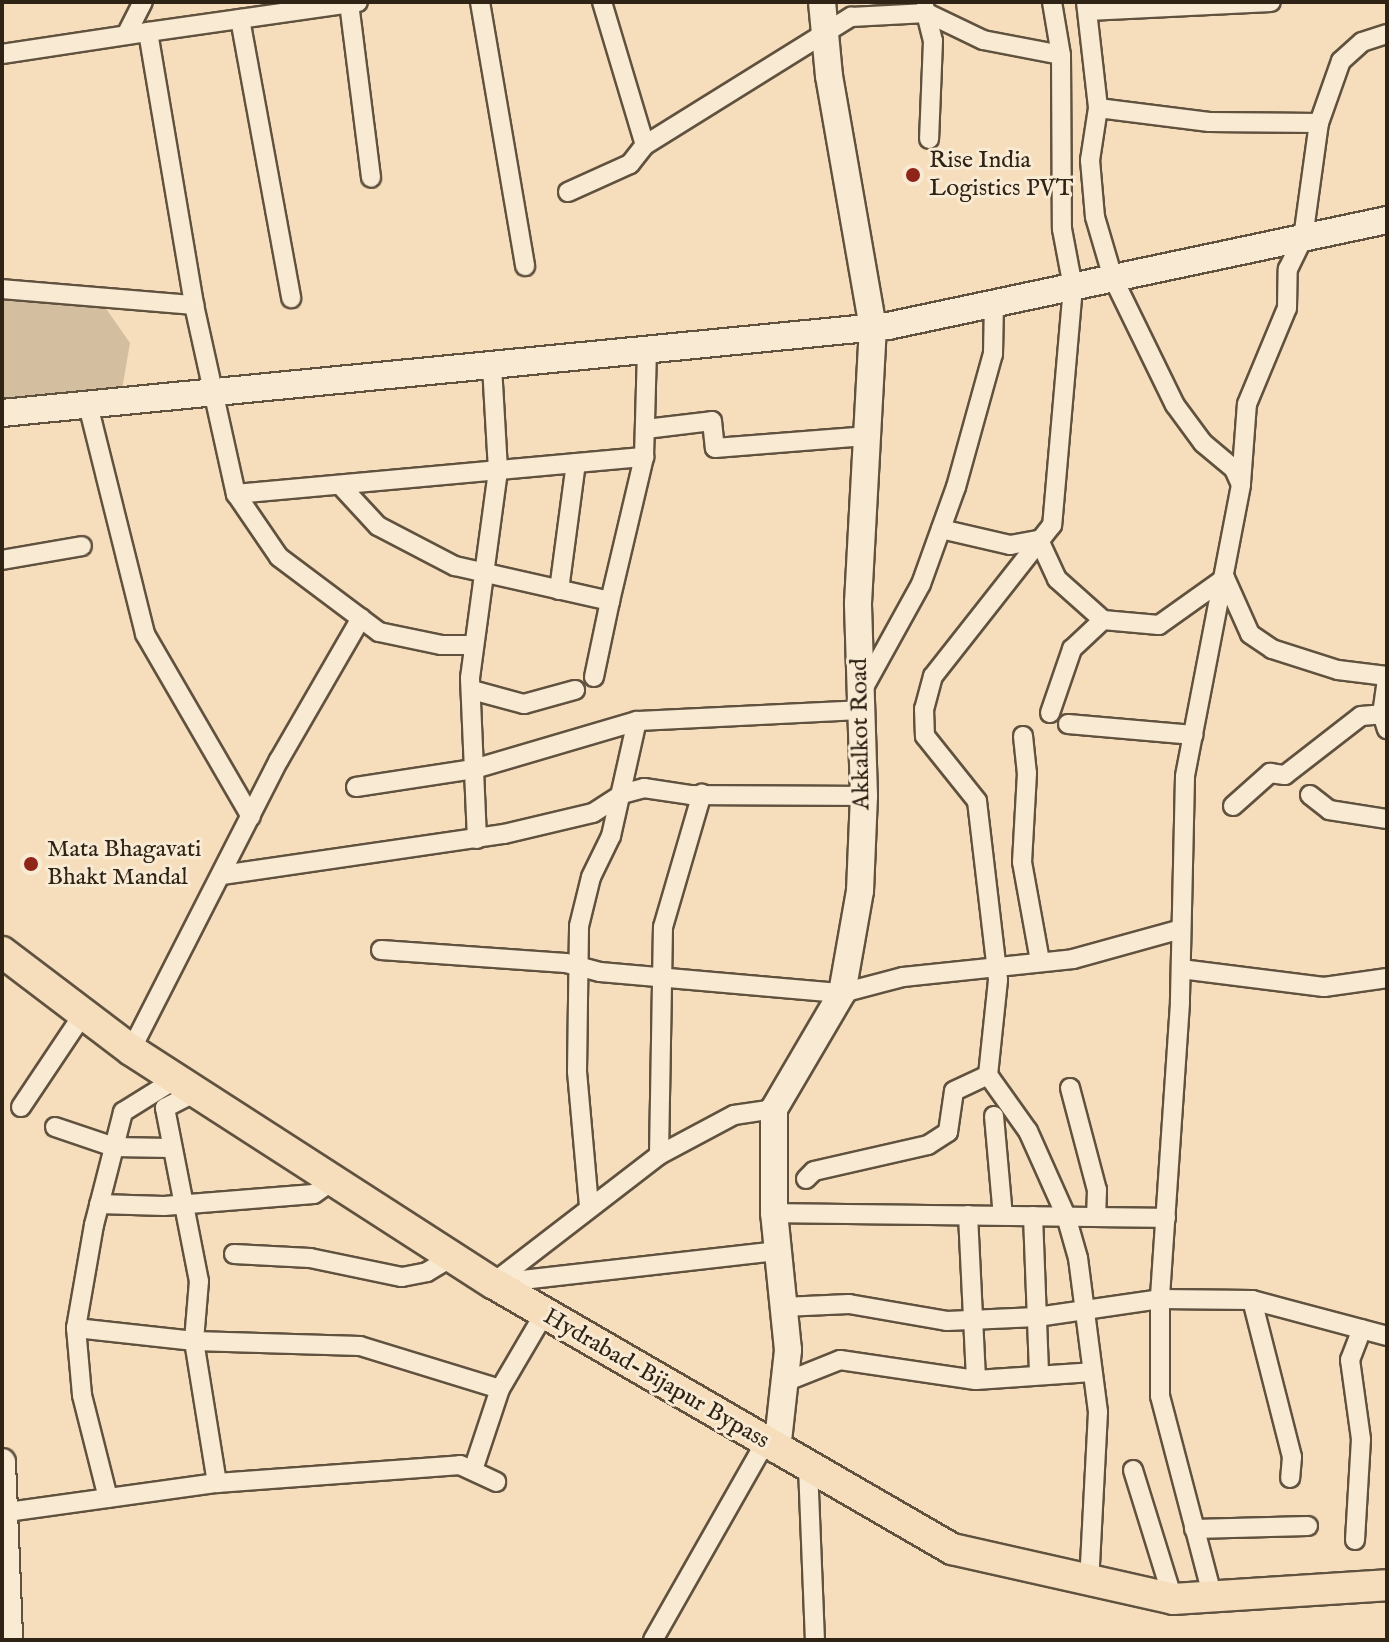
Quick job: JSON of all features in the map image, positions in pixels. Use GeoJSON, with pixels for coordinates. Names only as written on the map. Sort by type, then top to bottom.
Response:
{"type":"FeatureCollection","features":[{"type":"Feature","properties":{"kind":"main road","name":"Hydrabad-Bijapur Bypass"},"geometry":{"type":"LineString","coordinates":[[2,952],[82,1016],[131,1050],[493,1283],[952,1549],[1173,1599],[1387,1585]]}},
{"type":"Feature","properties":{"kind":"street"},"geometry":{"type":"LineString","coordinates":[[126,35],[143,2]]}},
{"type":"Feature","properties":{"kind":"street"},"geometry":{"type":"LineString","coordinates":[[480,2],[525,266]]}},
{"type":"Feature","properties":{"kind":"street"},"geometry":{"type":"LineString","coordinates":[[602,2],[645,145]]}},
{"type":"Feature","properties":{"kind":"street","name":"Akkalkot Road"},"geometry":{"type":"LineString","coordinates":[[774,1109],[842,993],[860,891],[864,796],[858,603],[873,328],[822,2]]}},
{"type":"Feature","properties":{"kind":"street"},"geometry":{"type":"LineString","coordinates":[[1052,2],[1061,55],[1062,229],[1073,287],[1052,525],[933,676],[924,709],[925,736],[977,801],[997,963],[988,1075],[1028,1131],[1066,1216],[1078,1258],[1081,1307],[1099,1443],[1089,1581]]}},
{"type":"Feature","properties":{"kind":"street"},"geometry":{"type":"LineString","coordinates":[[1241,485],[1234,469],[1203,443],[1175,405],[1113,278],[1095,217],[1090,160],[1098,108],[1087,6],[1271,2]]}},
{"type":"Feature","properties":{"kind":"street"},"geometry":{"type":"LineString","coordinates":[[2,54],[354,3],[371,178]]}},
{"type":"Feature","properties":{"kind":"street"},"geometry":{"type":"LineString","coordinates":[[568,192],[630,164],[645,145],[825,32],[869,13],[925,8],[983,40],[1061,55]]}},
{"type":"Feature","properties":{"kind":"street"},"geometry":{"type":"LineString","coordinates":[[925,8],[933,41],[929,139]]}},
{"type":"Feature","properties":{"kind":"street"},"geometry":{"type":"LineString","coordinates":[[240,19],[291,298]]}},
{"type":"Feature","properties":{"kind":"street"},"geometry":{"type":"LineString","coordinates":[[148,32],[194,305],[211,393],[236,494],[279,557],[379,632],[441,645],[473,645]]}},
{"type":"Feature","properties":{"kind":"street"},"geometry":{"type":"LineString","coordinates":[[1213,1598],[1160,1396],[1160,1299],[1181,969],[1185,777],[1241,485],[1247,404],[1287,308],[1288,269],[1303,238],[1319,123],[1341,61],[1362,42],[1387,34]]}},
{"type":"Feature","properties":{"kind":"street"},"geometry":{"type":"LineString","coordinates":[[1098,108],[1209,122],[1319,123]]}},
{"type":"Feature","properties":{"kind":"street"},"geometry":{"type":"LineString","coordinates":[[2,413],[873,328],[1387,220]]}},
{"type":"Feature","properties":{"kind":"street"},"geometry":{"type":"LineString","coordinates":[[2,289],[194,305]]}},
{"type":"Feature","properties":{"kind":"street"},"geometry":{"type":"LineString","coordinates":[[356,787],[474,769],[637,721],[861,702],[921,584],[941,529],[993,354],[994,304]]}},
{"type":"Feature","properties":{"kind":"street"},"geometry":{"type":"LineString","coordinates":[[594,677],[644,457],[647,350]]}},
{"type":"Feature","properties":{"kind":"street"},"geometry":{"type":"LineString","coordinates":[[477,839],[473,645],[498,470],[492,365]]}},
{"type":"Feature","properties":{"kind":"street"},"geometry":{"type":"LineString","coordinates":[[88,405],[145,634],[251,817]]}},
{"type":"Feature","properties":{"kind":"street"},"geometry":{"type":"LineString","coordinates":[[646,429],[712,421],[715,448],[866,436]]}},
{"type":"Feature","properties":{"kind":"street"},"geometry":{"type":"LineString","coordinates":[[236,494],[644,457]]}},
{"type":"Feature","properties":{"kind":"street"},"geometry":{"type":"LineString","coordinates":[[559,590],[576,463]]}},
{"type":"Feature","properties":{"kind":"street"},"geometry":{"type":"LineString","coordinates":[[340,485],[378,526],[455,566],[610,601]]}},
{"type":"Feature","properties":{"kind":"street"},"geometry":{"type":"LineString","coordinates":[[941,529],[1010,545],[1039,540]]}},
{"type":"Feature","properties":{"kind":"street"},"geometry":{"type":"LineString","coordinates":[[1039,540],[1057,579],[1103,620],[1159,625],[1225,578]]}},
{"type":"Feature","properties":{"kind":"street"},"geometry":{"type":"LineString","coordinates":[[2,560],[82,546]]}},
{"type":"Feature","properties":{"kind":"street"},"geometry":{"type":"LineString","coordinates":[[1225,578],[1250,634],[1272,649],[1338,670],[1387,677],[1384,722],[1361,716],[1285,775],[1270,773],[1233,806]]}},
{"type":"Feature","properties":{"kind":"street"},"geometry":{"type":"LineString","coordinates":[[131,1050],[251,817],[361,618]]}},
{"type":"Feature","properties":{"kind":"street"},"geometry":{"type":"LineString","coordinates":[[1050,713],[1072,649],[1103,620]]}},
{"type":"Feature","properties":{"kind":"street"},"geometry":{"type":"LineString","coordinates":[[472,690],[524,704],[575,690]]}},
{"type":"Feature","properties":{"kind":"street"},"geometry":{"type":"LineString","coordinates":[[589,1206],[577,1072],[579,926],[591,877],[611,836],[637,721]]}},
{"type":"Feature","properties":{"kind":"street"},"geometry":{"type":"LineString","coordinates":[[1068,724],[1194,735]]}},
{"type":"Feature","properties":{"kind":"street"},"geometry":{"type":"LineString","coordinates":[[1023,736],[1027,773],[1022,862],[1040,961]]}},
{"type":"Feature","properties":{"kind":"street"},"geometry":{"type":"LineString","coordinates":[[222,875],[477,839],[593,813],[622,794],[644,788],[702,794],[864,796]]}},
{"type":"Feature","properties":{"kind":"street"},"geometry":{"type":"LineString","coordinates":[[659,1155],[663,927],[702,794]]}},
{"type":"Feature","properties":{"kind":"street"},"geometry":{"type":"LineString","coordinates":[[1310,795],[1329,810],[1387,819]]}},
{"type":"Feature","properties":{"kind":"street"},"geometry":{"type":"LineString","coordinates":[[381,950],[579,964],[600,972],[842,993],[857,985],[997,963],[1073,959],[1181,929]]}},
{"type":"Feature","properties":{"kind":"street"},"geometry":{"type":"LineString","coordinates":[[1181,969],[1324,987],[1387,978]]}},
{"type":"Feature","properties":{"kind":"street"},"geometry":{"type":"LineString","coordinates":[[21,1107],[82,1016]]}},
{"type":"Feature","properties":{"kind":"street"},"geometry":{"type":"LineString","coordinates":[[806,1179],[814,1171],[928,1145],[948,1132],[954,1091],[988,1075]]}},
{"type":"Feature","properties":{"kind":"street"},"geometry":{"type":"LineString","coordinates":[[108,1498],[82,1395],[76,1328],[99,1204],[123,1112],[186,1085]]}},
{"type":"Feature","properties":{"kind":"street"},"geometry":{"type":"LineString","coordinates":[[186,1085],[165,1108],[199,1281],[194,1341],[217,1483]]}},
{"type":"Feature","properties":{"kind":"street"},"geometry":{"type":"LineString","coordinates":[[1070,1088],[1097,1190],[1096,1217]]}},
{"type":"Feature","properties":{"kind":"street"},"geometry":{"type":"LineString","coordinates":[[493,1283],[659,1155],[734,1115],[774,1109],[774,1213],[783,1307],[785,1382],[771,1446],[653,1640]]}},
{"type":"Feature","properties":{"kind":"street"},"geometry":{"type":"LineString","coordinates":[[994,1116],[1003,1216]]}},
{"type":"Feature","properties":{"kind":"street"},"geometry":{"type":"LineString","coordinates":[[55,1127],[114,1147],[171,1148]]}},
{"type":"Feature","properties":{"kind":"street"},"geometry":{"type":"LineString","coordinates":[[99,1204],[182,1205],[314,1194],[333,1180]]}},
{"type":"Feature","properties":{"kind":"street"},"geometry":{"type":"LineString","coordinates":[[774,1213],[1166,1218]]}},
{"type":"Feature","properties":{"kind":"street"},"geometry":{"type":"LineString","coordinates":[[968,1215],[976,1380]]}},
{"type":"Feature","properties":{"kind":"street"},"geometry":{"type":"LineString","coordinates":[[1033,1216],[1039,1375]]}},
{"type":"Feature","properties":{"kind":"street"},"geometry":{"type":"LineString","coordinates":[[493,1283],[778,1251]]}},
{"type":"Feature","properties":{"kind":"street"},"geometry":{"type":"LineString","coordinates":[[234,1254],[310,1258],[402,1277],[427,1272],[452,1257]]}},
{"type":"Feature","properties":{"kind":"street"},"geometry":{"type":"LineString","coordinates":[[783,1307],[849,1304],[920,1318],[973,1320],[1037,1317],[1081,1307],[1160,1299],[1252,1300],[1387,1336]]}},
{"type":"Feature","properties":{"kind":"street"},"geometry":{"type":"LineString","coordinates":[[1252,1300],[1292,1457],[1290,1478]]}},
{"type":"Feature","properties":{"kind":"street"},"geometry":{"type":"LineString","coordinates":[[473,1470],[500,1389],[544,1314]]}},
{"type":"Feature","properties":{"kind":"street"},"geometry":{"type":"LineString","coordinates":[[76,1328],[194,1341],[360,1346],[500,1389]]}},
{"type":"Feature","properties":{"kind":"street"},"geometry":{"type":"LineString","coordinates":[[1355,1540],[1361,1439],[1350,1360],[1362,1329]]}},
{"type":"Feature","properties":{"kind":"street"},"geometry":{"type":"LineString","coordinates":[[785,1382],[840,1360],[976,1380],[1092,1372]]}},
{"type":"Feature","properties":{"kind":"street"},"geometry":{"type":"LineString","coordinates":[[2,1462],[9,1640]]}},
{"type":"Feature","properties":{"kind":"street"},"geometry":{"type":"LineString","coordinates":[[5,1520],[108,1498],[217,1483],[460,1465],[496,1482]]}},
{"type":"Feature","properties":{"kind":"street"},"geometry":{"type":"LineString","coordinates":[[808,1467],[815,1640]]}},
{"type":"Feature","properties":{"kind":"street"},"geometry":{"type":"LineString","coordinates":[[1133,1470],[1173,1599]]}},
{"type":"Feature","properties":{"kind":"street"},"geometry":{"type":"LineString","coordinates":[[1194,1529],[1308,1526]]}},
{"type":"Feature","properties":{"kind":"shaded area"},"geometry":{"type":"Polygon","coordinates":[[[2,289],[98,297],[130,343],[120,401],[2,413],[2,289]]]}},
{"type":"Feature","properties":{"kind":"place","name":"Rise India Logistics PVT"},"geometry":{"type":"Point","coordinates":[913,175]}},
{"type":"Feature","properties":{"kind":"place","name":"Mata Bhagavati Bhakt Mandal"},"geometry":{"type":"Point","coordinates":[31,864]}}]}
